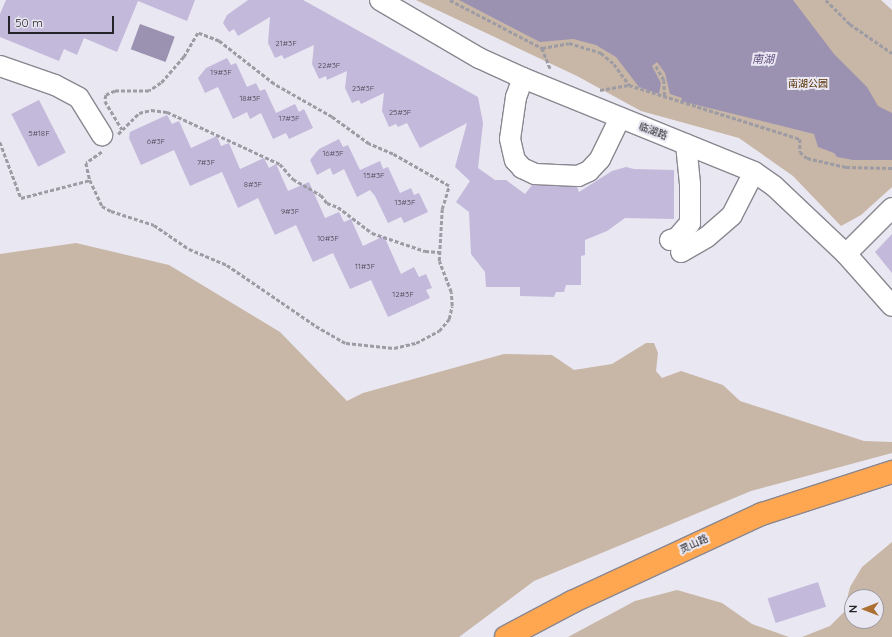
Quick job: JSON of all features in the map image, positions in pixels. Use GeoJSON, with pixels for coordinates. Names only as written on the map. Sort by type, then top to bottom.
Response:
{"type":"FeatureCollection","features":[{"type":"Feature","properties":{"kind":"highway","name":"灵山路"},"geometry":{"type":"LineString","coordinates":[[506,637],[585,596],[762,514],[892,472]]}},
{"type":"Feature","properties":{"kind":"street","name":"临湖路"},"geometry":{"type":"LineString","coordinates":[[380,0],[479,58],[523,78],[754,172],[774,186],[846,254],[892,306]]}},
{"type":"Feature","properties":{"kind":"street"},"geometry":{"type":"LineString","coordinates":[[0,66],[55,84],[79,98],[108,141]]}},
{"type":"Feature","properties":{"kind":"street"},"geometry":{"type":"LineString","coordinates":[[523,78],[516,96],[510,139],[515,160],[522,168],[534,174],[578,176],[589,171],[600,159],[620,118]]}},
{"type":"Feature","properties":{"kind":"street"},"geometry":{"type":"LineString","coordinates":[[686,144],[690,184],[690,223],[677,238],[675,246],[707,237],[732,215],[754,172]]}},
{"type":"Feature","properties":{"kind":"street"},"geometry":{"type":"LineString","coordinates":[[846,254],[892,208]]}},
{"type":"Feature","properties":{"kind":"path"},"geometry":{"type":"LineString","coordinates":[[450,0],[542,48],[569,43],[587,47],[601,53],[614,64],[629,85]]}},
{"type":"Feature","properties":{"kind":"path"},"geometry":{"type":"LineString","coordinates":[[826,0],[850,24],[892,53]]}},
{"type":"Feature","properties":{"kind":"path"},"geometry":{"type":"LineString","coordinates":[[122,129],[105,101],[106,96],[115,91],[149,91],[161,84],[174,69],[198,33],[207,35],[274,84],[332,118],[369,144],[393,154],[449,186],[442,209],[439,252],[439,261],[448,280],[452,306],[449,319],[439,331],[416,343],[394,348],[346,344],[316,326],[227,265],[189,249],[154,225],[111,211],[102,206],[90,180],[86,163],[139,113],[151,110],[167,112],[280,164],[293,179],[321,195],[327,203],[338,207],[372,233],[425,251],[439,252]]}},
{"type":"Feature","properties":{"kind":"path"},"geometry":{"type":"LineString","coordinates":[[542,48],[550,68]]}},
{"type":"Feature","properties":{"kind":"path"},"geometry":{"type":"LineString","coordinates":[[656,66],[664,80],[665,97]]}},
{"type":"Feature","properties":{"kind":"path"},"geometry":{"type":"LineString","coordinates":[[598,90],[629,85],[800,139],[800,152],[807,158],[846,167],[892,168]]}},
{"type":"Feature","properties":{"kind":"path"},"geometry":{"type":"LineString","coordinates":[[0,142],[21,198],[90,180]]}},
{"type":"Feature","properties":{"kind":"green space","name":"南湖"},"geometry":{"type":"Polygon","coordinates":[[[416,0],[881,0],[892,10],[892,187],[861,215],[841,226],[793,176],[739,138],[641,111],[577,76],[416,0]]]}},
{"type":"Feature","properties":{"kind":"green space"},"geometry":{"type":"Polygon","coordinates":[[[76,243],[169,265],[280,332],[347,401],[363,393],[504,354],[552,355],[574,370],[612,364],[646,343],[654,343],[658,353],[656,371],[662,378],[681,371],[723,385],[740,401],[864,441],[892,442],[892,453],[751,491],[534,581],[459,637],[0,637],[0,254],[76,243]]]}},
{"type":"Feature","properties":{"kind":"green space"},"geometry":{"type":"Polygon","coordinates":[[[892,542],[892,637],[802,637],[830,626],[844,612],[844,629],[884,629],[884,589],[850,589],[862,567],[892,542]]]}},
{"type":"Feature","properties":{"kind":"green space"},"geometry":{"type":"Polygon","coordinates":[[[677,590],[722,603],[752,624],[789,637],[568,637],[635,601],[677,590]]]}},
{"type":"Feature","properties":{"kind":"water","name":"南湖"},"geometry":{"type":"Polygon","coordinates":[[[459,0],[793,0],[834,54],[867,87],[878,106],[892,113],[892,160],[853,160],[837,157],[834,153],[818,147],[814,134],[681,101],[682,98],[670,94],[665,73],[657,62],[652,66],[661,83],[659,94],[639,87],[616,57],[596,45],[573,39],[540,42],[459,0]]]}},
{"type":"Feature","properties":{"kind":"water"},"geometry":{"type":"Polygon","coordinates":[[[140,24],[175,37],[166,62],[131,49],[140,24]]]}},
{"type":"Feature","properties":{"kind":"building"},"geometry":{"type":"Polygon","coordinates":[[[6,0],[195,0],[187,21],[138,1],[117,52],[84,38],[77,55],[64,49],[59,61],[0,37],[0,14],[6,0]]]}},
{"type":"Feature","properties":{"kind":"building"},"geometry":{"type":"Polygon","coordinates":[[[248,0],[303,0],[478,97],[483,123],[478,168],[495,180],[506,180],[525,194],[532,185],[577,187],[579,192],[612,171],[626,167],[634,169],[674,170],[674,219],[625,218],[607,231],[585,240],[585,255],[581,256],[581,285],[566,285],[564,292],[556,292],[554,297],[520,296],[520,287],[486,287],[485,272],[471,254],[469,212],[456,202],[470,181],[455,167],[467,123],[420,148],[407,123],[398,127],[396,124],[389,127],[382,111],[384,93],[361,104],[359,100],[352,103],[345,88],[347,71],[327,80],[326,76],[319,79],[312,64],[314,45],[284,59],[282,55],[275,58],[268,43],[270,17],[238,36],[234,29],[229,32],[223,23],[227,15],[248,0]]]}},
{"type":"Feature","properties":{"kind":"building"},"geometry":{"type":"Polygon","coordinates":[[[227,58],[231,65],[236,63],[247,87],[256,83],[260,91],[265,89],[276,113],[295,104],[299,112],[304,109],[313,128],[289,139],[286,133],[273,139],[261,113],[250,119],[247,112],[233,119],[218,87],[205,93],[198,78],[206,68],[227,58]]]}},
{"type":"Feature","properties":{"kind":"building"},"geometry":{"type":"Polygon","coordinates":[[[39,100],[66,153],[38,167],[11,114],[39,100]]]}},
{"type":"Feature","properties":{"kind":"building"},"geometry":{"type":"Polygon","coordinates":[[[167,115],[172,124],[179,121],[191,148],[217,136],[221,146],[229,143],[240,169],[264,158],[269,168],[276,164],[288,191],[309,182],[325,218],[339,212],[344,222],[351,219],[363,246],[384,236],[401,274],[414,267],[419,277],[426,274],[432,288],[426,290],[430,298],[388,317],[371,280],[350,289],[333,253],[313,262],[296,225],[275,235],[258,198],[238,208],[222,172],[190,186],[174,150],[141,165],[129,138],[130,132],[167,115]]]}},
{"type":"Feature","properties":{"kind":"building"},"geometry":{"type":"Polygon","coordinates":[[[339,139],[343,147],[348,145],[360,170],[380,161],[383,169],[388,167],[400,193],[411,188],[414,195],[419,193],[428,212],[404,223],[401,217],[388,223],[375,196],[370,190],[357,197],[344,169],[333,175],[330,168],[317,175],[310,160],[319,149],[339,139]]]}},
{"type":"Feature","properties":{"kind":"building"},"geometry":{"type":"Polygon","coordinates":[[[892,234],[892,273],[875,252],[892,234]]]}},
{"type":"Feature","properties":{"kind":"building"},"geometry":{"type":"Polygon","coordinates":[[[818,582],[826,607],[776,623],[768,598],[818,582]]]}},
{"type":"Feature","properties":{"kind":"park label","name":"南湖公园"},"geometry":{"type":"Point","coordinates":[808,84]}}]}
